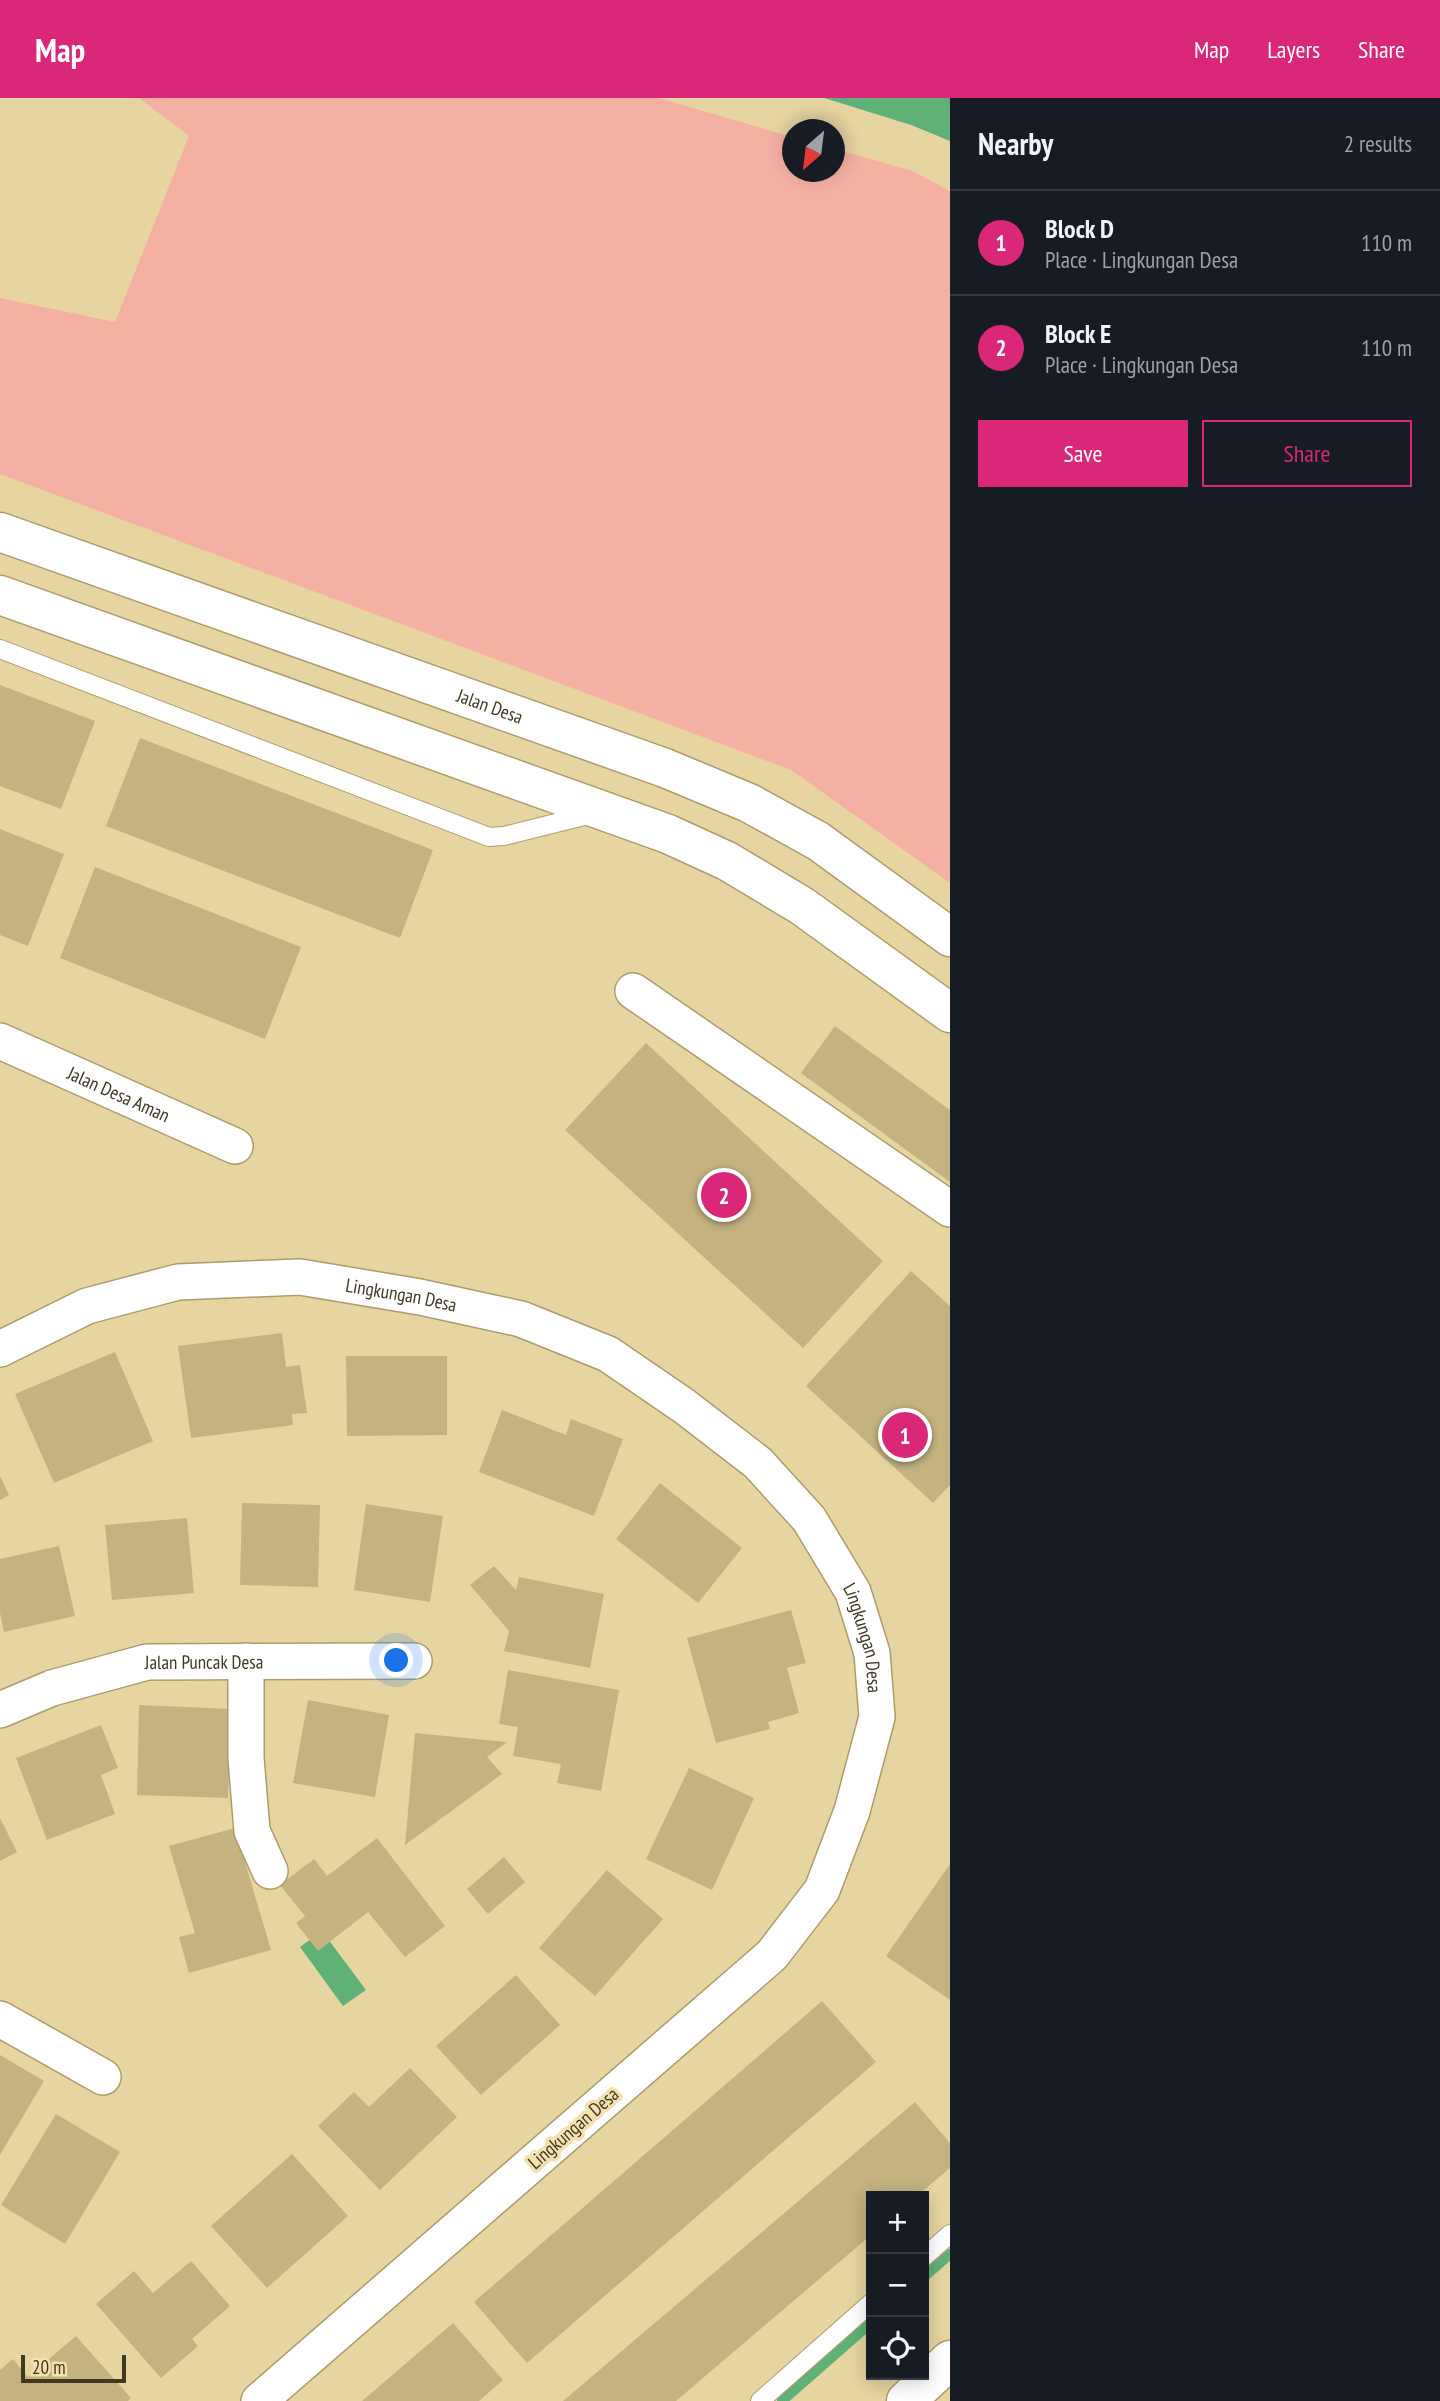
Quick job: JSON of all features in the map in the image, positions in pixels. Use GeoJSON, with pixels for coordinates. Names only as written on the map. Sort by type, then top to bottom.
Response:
{"type":"FeatureCollection","features":[{"type":"Feature","properties":{"kind":"main road","name":"Jalan Desa"},"geometry":{"type":"LineString","coordinates":[[0,532],[652,764],[749,803],[818,841],[950,937]]}},
{"type":"Feature","properties":{"kind":"main road"},"geometry":{"type":"LineString","coordinates":[[0,595],[668,834],[727,861],[802,906],[950,1013]]}},
{"type":"Feature","properties":{"kind":"main road"},"geometry":{"type":"LineString","coordinates":[[922,2396],[950,2360]]}},
{"type":"Feature","properties":{"kind":"street"},"geometry":{"type":"LineString","coordinates":[[633,991],[950,1209]]}},
{"type":"Feature","properties":{"kind":"street","name":"Jalan Desa Aman"},"geometry":{"type":"LineString","coordinates":[[0,1041],[235,1146]]}},
{"type":"Feature","properties":{"kind":"street","name":"Lingkungan Desa"},"geometry":{"type":"LineString","coordinates":[[0,1349],[87,1306],[178,1282],[300,1277],[420,1297],[522,1319],[608,1354],[684,1406],[758,1463],[809,1519],[853,1592],[872,1653],[877,1717],[852,1811],[822,1890],[772,1955],[259,2401]]}},
{"type":"Feature","properties":{"kind":"street"},"geometry":{"type":"LineString","coordinates":[[246,1661],[246,1758],[251,1831],[270,1871]]}},
{"type":"Feature","properties":{"kind":"street","name":"Jalan Puncak Desa"},"geometry":{"type":"LineString","coordinates":[[0,1710],[52,1688],[147,1662],[414,1661]]}},
{"type":"Feature","properties":{"kind":"street"},"geometry":{"type":"LineString","coordinates":[[0,2019],[103,2077]]}},
{"type":"Feature","properties":{"kind":"lane"},"geometry":{"type":"LineString","coordinates":[[0,649],[489,837],[504,836],[602,811]]}},
{"type":"Feature","properties":{"kind":"lane"},"geometry":{"type":"LineString","coordinates":[[927,2254],[950,2234]]}},
{"type":"Feature","properties":{"kind":"lane"},"geometry":{"type":"LineString","coordinates":[[760,2401],[866,2307]]}},
{"type":"Feature","properties":{"kind":"shaded area"},"geometry":{"type":"Polygon","coordinates":[[[139,98],[659,98],[782,134],[782,182],[845,182],[845,152],[913,171],[950,191],[950,883],[791,770],[0,474],[0,298],[115,322],[189,136],[139,98]]]}},
{"type":"Feature","properties":{"kind":"shaded area"},"geometry":{"type":"Polygon","coordinates":[[[824,98],[950,98],[950,141],[911,125],[824,98]]]}},
{"type":"Feature","properties":{"kind":"shaded area"},"geometry":{"type":"Polygon","coordinates":[[[322,1931],[366,1990],[343,2006],[300,1947],[322,1931]]]}},
{"type":"Feature","properties":{"kind":"building"},"geometry":{"type":"Polygon","coordinates":[[[0,685],[95,721],[61,809],[0,786],[0,685]]]}},
{"type":"Feature","properties":{"kind":"building"},"geometry":{"type":"Polygon","coordinates":[[[140,738],[433,850],[400,938],[106,826],[140,738]]]}},
{"type":"Feature","properties":{"kind":"building"},"geometry":{"type":"Polygon","coordinates":[[[0,829],[64,854],[28,946],[0,935],[0,829]]]}},
{"type":"Feature","properties":{"kind":"building"},"geometry":{"type":"Polygon","coordinates":[[[95,867],[301,947],[265,1039],[60,958],[95,867]]]}},
{"type":"Feature","properties":{"kind":"building"},"geometry":{"type":"Polygon","coordinates":[[[835,1026],[950,1110],[950,1182],[801,1073],[835,1026]]]}},
{"type":"Feature","properties":{"kind":"building"},"geometry":{"type":"Polygon","coordinates":[[[646,1043],[883,1261],[803,1348],[565,1130],[646,1043]]]}},
{"type":"Feature","properties":{"kind":"building"},"geometry":{"type":"Polygon","coordinates":[[[911,1271],[950,1306],[950,1485],[933,1503],[806,1386],[911,1271]]]}},
{"type":"Feature","properties":{"kind":"building"},"geometry":{"type":"Polygon","coordinates":[[[282,1333],[286,1367],[300,1365],[307,1413],[292,1414],[293,1425],[191,1438],[178,1346],[282,1333]]]}},
{"type":"Feature","properties":{"kind":"building"},"geometry":{"type":"Polygon","coordinates":[[[115,1352],[153,1441],[54,1483],[15,1394],[115,1352]]]}},
{"type":"Feature","properties":{"kind":"building"},"geometry":{"type":"Polygon","coordinates":[[[346,1356],[447,1356],[447,1435],[347,1436],[346,1356]]]}},
{"type":"Feature","properties":{"kind":"building"},"geometry":{"type":"Polygon","coordinates":[[[502,1410],[566,1435],[571,1419],[623,1439],[594,1516],[479,1472],[502,1410]]]}},
{"type":"Feature","properties":{"kind":"building"},"geometry":{"type":"Polygon","coordinates":[[[0,1476],[9,1495],[0,1500],[0,1476]]]}},
{"type":"Feature","properties":{"kind":"building"},"geometry":{"type":"Polygon","coordinates":[[[660,1483],[742,1548],[698,1603],[616,1539],[660,1483]]]}},
{"type":"Feature","properties":{"kind":"building"},"geometry":{"type":"Polygon","coordinates":[[[242,1503],[320,1505],[318,1587],[240,1585],[242,1503]]]}},
{"type":"Feature","properties":{"kind":"building"},"geometry":{"type":"Polygon","coordinates":[[[366,1504],[443,1516],[430,1602],[354,1590],[366,1504]]]}},
{"type":"Feature","properties":{"kind":"building"},"geometry":{"type":"Polygon","coordinates":[[[187,1518],[194,1593],[112,1600],[105,1525],[187,1518]]]}},
{"type":"Feature","properties":{"kind":"building"},"geometry":{"type":"Polygon","coordinates":[[[59,1546],[75,1616],[4,1632],[0,1613],[0,1559],[59,1546]]]}},
{"type":"Feature","properties":{"kind":"building"},"geometry":{"type":"Polygon","coordinates":[[[494,1566],[516,1590],[519,1577],[604,1594],[590,1668],[504,1651],[509,1631],[470,1585],[494,1566]]]}},
{"type":"Feature","properties":{"kind":"building"},"geometry":{"type":"Polygon","coordinates":[[[791,1610],[806,1663],[787,1668],[799,1713],[768,1722],[770,1729],[716,1743],[687,1638],[791,1610]]]}},
{"type":"Feature","properties":{"kind":"building"},"geometry":{"type":"Polygon","coordinates":[[[508,1670],[619,1690],[601,1791],[557,1783],[561,1764],[513,1756],[518,1727],[499,1724],[508,1670]]]}},
{"type":"Feature","properties":{"kind":"building"},"geometry":{"type":"Polygon","coordinates":[[[308,1700],[389,1715],[375,1797],[293,1783],[308,1700]]]}},
{"type":"Feature","properties":{"kind":"building"},"geometry":{"type":"Polygon","coordinates":[[[139,1705],[231,1709],[228,1798],[137,1795],[139,1705]]]}},
{"type":"Feature","properties":{"kind":"building"},"geometry":{"type":"Polygon","coordinates":[[[101,1725],[118,1768],[101,1775],[115,1814],[47,1840],[16,1758],[101,1725]]]}},
{"type":"Feature","properties":{"kind":"building"},"geometry":{"type":"Polygon","coordinates":[[[415,1733],[507,1742],[487,1757],[502,1774],[405,1845],[415,1733]]]}},
{"type":"Feature","properties":{"kind":"building"},"geometry":{"type":"Polygon","coordinates":[[[689,1768],[754,1798],[712,1890],[646,1859],[689,1768]]]}},
{"type":"Feature","properties":{"kind":"building"},"geometry":{"type":"Polygon","coordinates":[[[0,1818],[17,1852],[0,1861],[0,1818]]]}},
{"type":"Feature","properties":{"kind":"building"},"geometry":{"type":"Polygon","coordinates":[[[235,1828],[271,1950],[189,1973],[179,1937],[195,1933],[169,1846],[235,1828]]]}},
{"type":"Feature","properties":{"kind":"building"},"geometry":{"type":"Polygon","coordinates":[[[377,1838],[445,1926],[405,1957],[368,1912],[318,1951],[296,1923],[305,1916],[280,1885],[314,1859],[327,1876],[377,1838]]]}},
{"type":"Feature","properties":{"kind":"building"},"geometry":{"type":"Polygon","coordinates":[[[504,1857],[525,1882],[488,1914],[467,1889],[504,1857]]]}},
{"type":"Feature","properties":{"kind":"building"},"geometry":{"type":"Polygon","coordinates":[[[950,1864],[950,2000],[886,1956],[950,1864]]]}},
{"type":"Feature","properties":{"kind":"building"},"geometry":{"type":"Polygon","coordinates":[[[607,1870],[663,1919],[595,1996],[539,1948],[607,1870]]]}},
{"type":"Feature","properties":{"kind":"building"},"geometry":{"type":"Polygon","coordinates":[[[516,1975],[560,2025],[481,2095],[436,2046],[516,1975]]]}},
{"type":"Feature","properties":{"kind":"building"},"geometry":{"type":"Polygon","coordinates":[[[822,2001],[876,2062],[527,2363],[474,2302],[822,2001]]]}},
{"type":"Feature","properties":{"kind":"building"},"geometry":{"type":"Polygon","coordinates":[[[0,2055],[44,2081],[0,2155],[0,2055]]]}},
{"type":"Feature","properties":{"kind":"building"},"geometry":{"type":"Polygon","coordinates":[[[410,2068],[457,2117],[380,2190],[318,2126],[354,2092],[369,2107],[410,2068]]]}},
{"type":"Feature","properties":{"kind":"building"},"geometry":{"type":"Polygon","coordinates":[[[915,2102],[950,2143],[950,2168],[923,2191],[866,2191],[866,2239],[676,2401],[563,2401],[915,2102]]]}},
{"type":"Feature","properties":{"kind":"building"},"geometry":{"type":"Polygon","coordinates":[[[56,2114],[120,2152],[65,2244],[1,2205],[56,2114]]]}},
{"type":"Feature","properties":{"kind":"building"},"geometry":{"type":"Polygon","coordinates":[[[292,2154],[348,2216],[267,2288],[211,2226],[292,2154]]]}},
{"type":"Feature","properties":{"kind":"building"},"geometry":{"type":"Polygon","coordinates":[[[191,2261],[230,2306],[192,2339],[198,2346],[161,2378],[96,2304],[134,2271],[153,2293],[191,2261]]]}},
{"type":"Feature","properties":{"kind":"building"},"geometry":{"type":"Polygon","coordinates":[[[453,2323],[503,2380],[479,2401],[362,2401],[453,2323]]]}},
{"type":"Feature","properties":{"kind":"building"},"geometry":{"type":"Polygon","coordinates":[[[76,2336],[131,2398],[128,2401],[0,2401],[0,2370],[13,2359],[28,2377],[76,2336]]]}},
{"type":"Feature","properties":{"kind":"waterway"},"geometry":{"type":"LineString","coordinates":[[929,2273],[950,2254]]}},
{"type":"Feature","properties":{"kind":"waterway"},"geometry":{"type":"LineString","coordinates":[[782,2401],[866,2327]]}},
{"type":"Feature","properties":{"kind":"place","name":"Block E"},"geometry":{"type":"Point","coordinates":[724,1195]}},
{"type":"Feature","properties":{"kind":"place","name":"Block D"},"geometry":{"type":"Point","coordinates":[905,1435]}}]}
